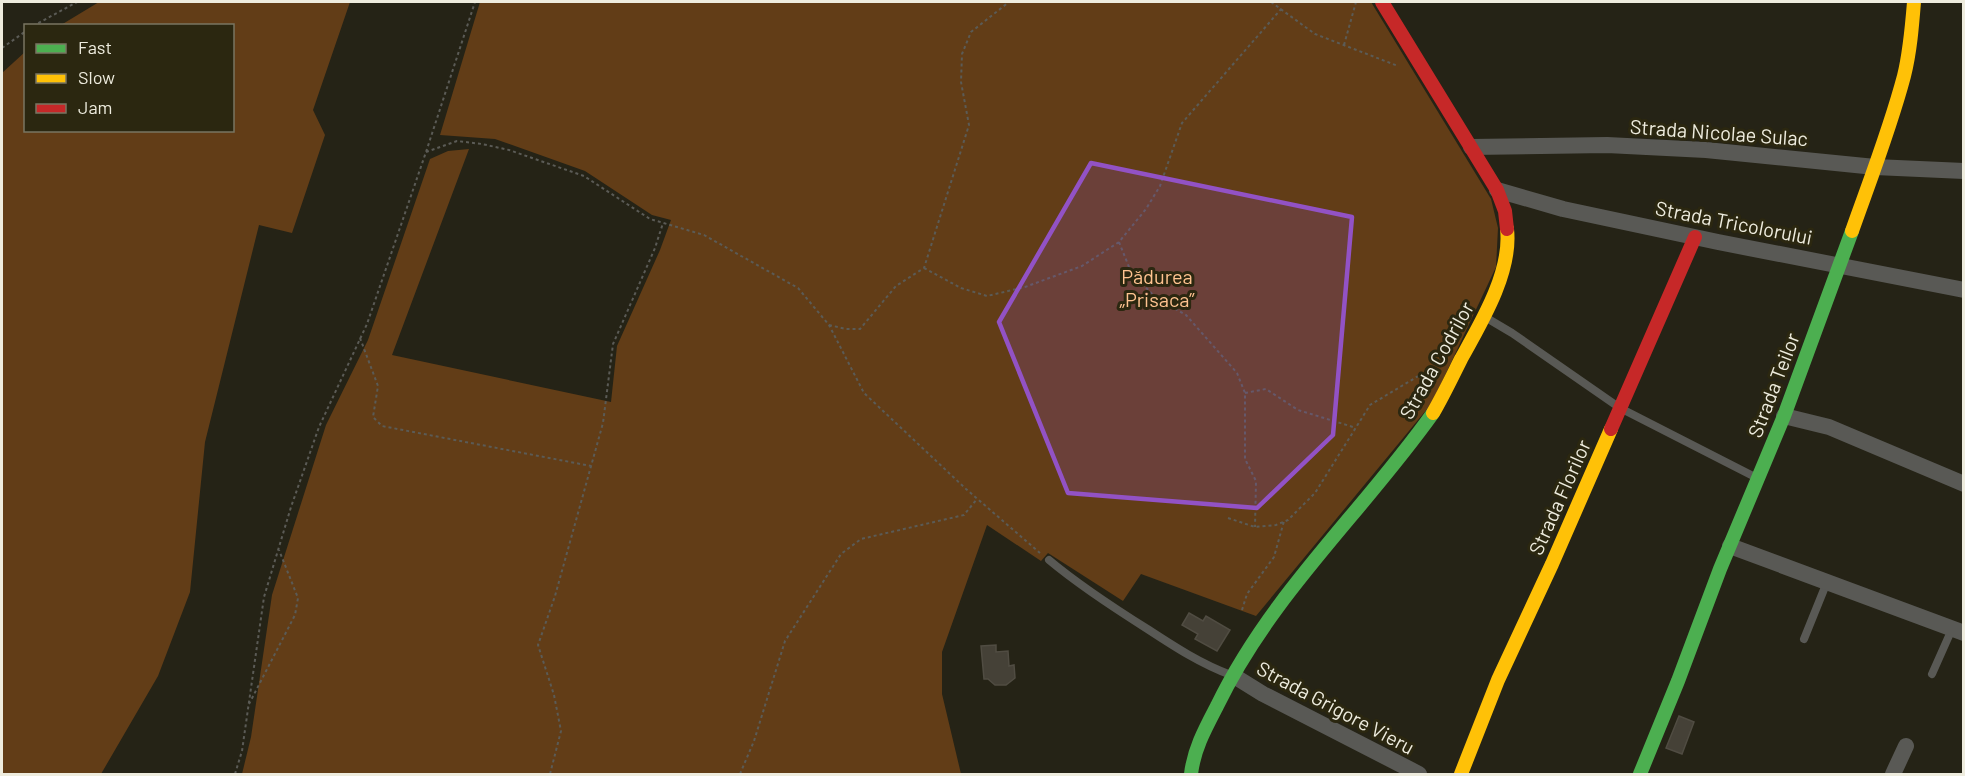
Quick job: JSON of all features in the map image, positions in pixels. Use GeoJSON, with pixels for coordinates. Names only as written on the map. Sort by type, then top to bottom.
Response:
{"type":"FeatureCollection","features":[{"type":"Feature","properties":{"kind":"street","name":"Strada Codrilor"},"geometry":{"type":"LineString","coordinates":[[1191,774],[1197,746],[1224,691],[1262,627],[1429,418],[1484,317],[1502,272],[1508,233],[1497,190],[1382,2]]}},
{"type":"Feature","properties":{"kind":"street","name":"Strada Teilor"},"geometry":{"type":"LineString","coordinates":[[1640,774],[1784,416],[1875,167],[1904,76],[1910,46],[1914,2]]}},
{"type":"Feature","properties":{"kind":"street","name":"Strada Nicolae Sulac"},"geometry":{"type":"LineString","coordinates":[[1470,147],[1607,145],[1706,150],[1875,167],[1964,171]]}},
{"type":"Feature","properties":{"kind":"street","name":"Strada Tricolorului"},"geometry":{"type":"LineString","coordinates":[[1497,190],[1563,209],[1964,290]]}},
{"type":"Feature","properties":{"kind":"street","name":"Strada Florilor"},"geometry":{"type":"LineString","coordinates":[[1461,774],[1498,680],[1695,237]]}},
{"type":"Feature","properties":{"kind":"street"},"geometry":{"type":"LineString","coordinates":[[1784,416],[1829,427],[1964,484]]}},
{"type":"Feature","properties":{"kind":"street"},"geometry":{"type":"LineString","coordinates":[[1730,546],[1958,631]]}},
{"type":"Feature","properties":{"kind":"street","name":"Strada Grigore Vieru"},"geometry":{"type":"LineString","coordinates":[[1234,676],[1263,694],[1419,774]]}},
{"type":"Feature","properties":{"kind":"street"},"geometry":{"type":"LineString","coordinates":[[1893,774],[1906,746]]}},
{"type":"Feature","properties":{"kind":"lane"},"geometry":{"type":"LineString","coordinates":[[1484,317],[1512,333],[1620,408],[1758,478]]}},
{"type":"Feature","properties":{"kind":"lane"},"geometry":{"type":"LineString","coordinates":[[1049,560],[1089,591],[1190,657],[1234,676]]}},
{"type":"Feature","properties":{"kind":"lane"},"geometry":{"type":"LineString","coordinates":[[1804,639],[1827,582]]}},
{"type":"Feature","properties":{"kind":"lane"},"geometry":{"type":"LineString","coordinates":[[1932,674],[1958,631]]}},
{"type":"Feature","properties":{"kind":"path"},"geometry":{"type":"LineString","coordinates":[[37,24],[77,2]]}},
{"type":"Feature","properties":{"kind":"path"},"geometry":{"type":"LineString","coordinates":[[235,774],[242,751],[264,597],[319,428],[360,338],[426,152],[475,2]]}},
{"type":"Feature","properties":{"kind":"path"},"geometry":{"type":"LineString","coordinates":[[830,325],[846,329],[860,329],[896,286],[924,268],[969,124],[961,82],[962,54],[970,32],[1009,2]]}},
{"type":"Feature","properties":{"kind":"path"},"geometry":{"type":"LineString","coordinates":[[1271,2],[1315,34],[1428,77]]}},
{"type":"Feature","properties":{"kind":"path"},"geometry":{"type":"LineString","coordinates":[[1344,45],[1356,2]]}},
{"type":"Feature","properties":{"kind":"path"},"geometry":{"type":"LineString","coordinates":[[924,268],[961,288],[987,296],[1026,287],[1082,266],[1119,242],[1146,209],[1160,186],[1182,123],[1282,8]]}},
{"type":"Feature","properties":{"kind":"path"},"geometry":{"type":"LineString","coordinates":[[2,48],[24,32]]}},
{"type":"Feature","properties":{"kind":"path"},"geometry":{"type":"LineString","coordinates":[[426,152],[457,141],[482,144],[509,150],[584,176],[650,219],[704,235],[798,288],[830,325],[864,393],[977,499],[1049,560]]}},
{"type":"Feature","properties":{"kind":"path"},"geometry":{"type":"LineString","coordinates":[[550,774],[561,731],[554,695],[538,645],[555,596],[603,423],[613,344],[655,248],[663,223]]}},
{"type":"Feature","properties":{"kind":"path"},"geometry":{"type":"LineString","coordinates":[[1119,242],[1131,272],[1155,297],[1186,315],[1237,373],[1245,393],[1245,459],[1256,481],[1255,527]]}},
{"type":"Feature","properties":{"kind":"path"},"geometry":{"type":"LineString","coordinates":[[360,338],[378,386],[373,417],[382,426],[591,466]]}},
{"type":"Feature","properties":{"kind":"path"},"geometry":{"type":"LineString","coordinates":[[1228,518],[1255,527],[1276,525],[1284,521],[1315,493],[1354,427],[1370,405],[1439,363]]}},
{"type":"Feature","properties":{"kind":"path"},"geometry":{"type":"LineString","coordinates":[[1245,393],[1266,389],[1298,410],[1354,427]]}},
{"type":"Feature","properties":{"kind":"path"},"geometry":{"type":"LineString","coordinates":[[740,774],[754,741],[785,641],[841,554],[861,539],[964,515],[977,499]]}},
{"type":"Feature","properties":{"kind":"path"},"geometry":{"type":"LineString","coordinates":[[1242,610],[1247,594],[1274,557],[1284,521]]}},
{"type":"Feature","properties":{"kind":"path"},"geometry":{"type":"LineString","coordinates":[[248,706],[295,615],[298,598],[279,549]]}},
{"type":"Feature","properties":{"kind":"highlighted area"},"geometry":{"type":"Polygon","coordinates":[[[1091,163],[1352,217],[1333,435],[1257,508],[1068,493],[999,322],[1091,163]]]}},
{"type":"Feature","properties":{"kind":"green space"},"geometry":{"type":"Polygon","coordinates":[[[99,2],[350,2],[313,110],[325,135],[292,233],[259,225],[205,442],[190,592],[158,676],[101,774],[2,774],[2,73],[24,53],[24,132],[234,132],[234,24],[63,24],[99,2]]]}},
{"type":"Feature","properties":{"kind":"green space","name":"Pădurea „Prisaca”"},"geometry":{"type":"Polygon","coordinates":[[[480,2],[1371,2],[1491,199],[1498,228],[1496,267],[1432,403],[1256,616],[1141,574],[1123,601],[1048,553],[1041,561],[987,525],[942,652],[942,694],[961,774],[242,774],[251,737],[272,595],[326,425],[368,340],[430,159],[448,151],[469,149],[392,355],[611,402],[617,346],[671,220],[652,215],[585,171],[495,139],[440,135],[480,2]]]}},
{"type":"Feature","properties":{"kind":"building"},"geometry":{"type":"Polygon","coordinates":[[[1189,613],[1203,621],[1206,616],[1230,630],[1217,651],[1195,639],[1198,634],[1182,625],[1189,613]]]}},
{"type":"Feature","properties":{"kind":"building"},"geometry":{"type":"Polygon","coordinates":[[[996,645],[996,652],[1008,651],[1009,666],[1014,665],[1015,678],[1006,685],[995,685],[988,679],[984,679],[981,646],[996,645]]]}},
{"type":"Feature","properties":{"kind":"building"},"geometry":{"type":"Polygon","coordinates":[[[1679,716],[1694,722],[1682,754],[1666,748],[1679,716]]]}},
{"type":"Feature","properties":{"kind":"traffic: fast"},"geometry":{"type":"LineString","coordinates":[[1640,774],[1720,569],[1784,416],[1852,231]]}},
{"type":"Feature","properties":{"kind":"traffic: fast"},"geometry":{"type":"LineString","coordinates":[[1191,774],[1197,748],[1208,723],[1239,665],[1264,627],[1290,590],[1406,450],[1433,413]]}},
{"type":"Feature","properties":{"kind":"traffic: slow"},"geometry":{"type":"LineString","coordinates":[[1852,231],[1904,76],[1914,2]]}},
{"type":"Feature","properties":{"kind":"traffic: slow"},"geometry":{"type":"LineString","coordinates":[[1433,413],[1477,330],[1500,280],[1505,262],[1507,229]]}},
{"type":"Feature","properties":{"kind":"traffic: slow"},"geometry":{"type":"LineString","coordinates":[[1461,774],[1498,680],[1611,429]]}},
{"type":"Feature","properties":{"kind":"traffic: jam"},"geometry":{"type":"LineString","coordinates":[[1382,2],[1497,190],[1505,211],[1507,229]]}},
{"type":"Feature","properties":{"kind":"traffic: jam"},"geometry":{"type":"LineString","coordinates":[[1611,429],[1695,237]]}}]}
